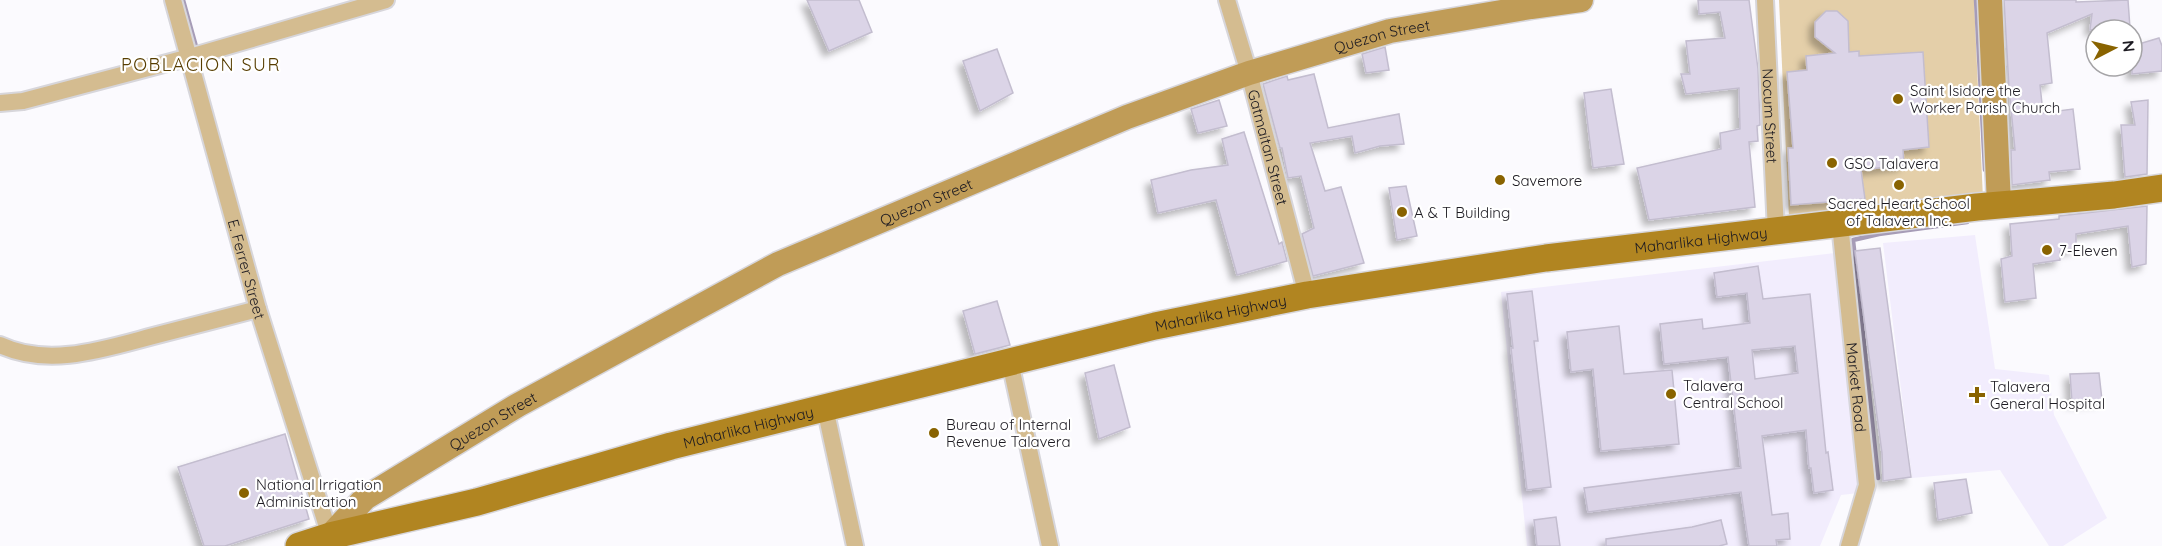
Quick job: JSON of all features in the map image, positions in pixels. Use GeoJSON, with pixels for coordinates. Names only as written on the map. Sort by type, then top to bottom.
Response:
{"type":"FeatureCollection","features":[{"type":"Feature","properties":{"kind":"main road","name":"Maharlika Highway"},"geometry":{"type":"LineString","coordinates":[[300,546],[330,536],[477,502],[672,446],[1155,326],[1307,295],[1535,260],[2162,188]]}},
{"type":"Feature","properties":{"kind":"street","name":"E. Ferrer Street"},"geometry":{"type":"LineString","coordinates":[[173,0],[258,309],[330,536]]}},
{"type":"Feature","properties":{"kind":"street"},"geometry":{"type":"LineString","coordinates":[[0,103],[22,101],[190,57],[386,0]]}},
{"type":"Feature","properties":{"kind":"street","name":"Gatmaitan Street"},"geometry":{"type":"LineString","coordinates":[[1227,0],[1249,73],[1307,295]]}},
{"type":"Feature","properties":{"kind":"street","name":"Quezon Street"},"geometry":{"type":"LineString","coordinates":[[330,536],[365,498],[385,485],[598,360],[684,317],[778,264],[1127,117],[1249,73],[1390,31],[1581,0]]}},
{"type":"Feature","properties":{"kind":"street","name":"Nocum Street"},"geometry":{"type":"LineString","coordinates":[[1765,0],[1776,231]]}},
{"type":"Feature","properties":{"kind":"street"},"geometry":{"type":"LineString","coordinates":[[1990,0],[1999,205]]}},
{"type":"Feature","properties":{"kind":"street","name":"Market Road"},"geometry":{"type":"LineString","coordinates":[[1840,224],[1867,485],[1849,546]]}},
{"type":"Feature","properties":{"kind":"street"},"geometry":{"type":"LineString","coordinates":[[0,345],[16,353],[84,354],[258,309]]}},
{"type":"Feature","properties":{"kind":"street"},"geometry":{"type":"LineString","coordinates":[[1010,362],[1050,546]]}},
{"type":"Feature","properties":{"kind":"street"},"geometry":{"type":"LineString","coordinates":[[825,408],[855,546]]}},
{"type":"Feature","properties":{"kind":"shaded area"},"geometry":{"type":"Polygon","coordinates":[[[1779,0],[1974,0],[1983,199],[1789,217],[1779,0]]]}},
{"type":"Feature","properties":{"kind":"shaded area","name":"Talavera General Hospital"},"geometry":{"type":"Polygon","coordinates":[[[1975,235],[1995,369],[2049,375],[2054,415],[2107,518],[2063,546],[2049,546],[2000,470],[1912,478],[1883,243],[1975,235]]]}},
{"type":"Feature","properties":{"kind":"shaded area","name":"Talavera Central School"},"geometry":{"type":"Polygon","coordinates":[[[1835,253],[1859,493],[1841,495],[1820,546],[1527,546],[1501,292],[1835,253]]]}},
{"type":"Feature","properties":{"kind":"building"},"geometry":{"type":"Polygon","coordinates":[[[807,0],[859,0],[872,32],[829,51],[807,0]]]}},
{"type":"Feature","properties":{"kind":"building"},"geometry":{"type":"Polygon","coordinates":[[[1698,0],[1749,0],[1758,69],[1760,125],[1757,126],[1758,141],[1749,142],[1755,207],[1649,220],[1637,168],[1721,149],[1720,133],[1740,129],[1739,88],[1686,94],[1681,74],[1690,74],[1686,41],[1725,38],[1720,12],[1699,14],[1698,0]]]}},
{"type":"Feature","properties":{"kind":"building"},"geometry":{"type":"Polygon","coordinates":[[[2004,0],[2076,0],[2076,2],[2128,0],[2129,18],[2092,18],[2092,14],[2047,33],[2052,83],[2040,85],[2043,113],[2073,109],[2080,169],[2049,172],[2050,180],[2012,185],[2011,150],[2015,150],[2004,0]]]}},
{"type":"Feature","properties":{"kind":"building"},"geometry":{"type":"Polygon","coordinates":[[[1826,11],[1837,11],[1848,21],[1849,52],[1859,51],[1859,56],[1923,52],[1929,147],[1903,150],[1904,165],[1861,170],[1865,199],[1791,205],[1788,148],[1793,148],[1787,72],[1807,70],[1806,56],[1835,53],[1815,37],[1815,22],[1826,11]]]}},
{"type":"Feature","properties":{"kind":"building"},"geometry":{"type":"Polygon","coordinates":[[[2159,38],[2162,46],[2162,71],[2144,73],[2144,42],[2159,38]]]}},
{"type":"Feature","properties":{"kind":"building"},"geometry":{"type":"Polygon","coordinates":[[[1385,47],[1389,70],[1366,73],[1362,54],[1385,47]]]}},
{"type":"Feature","properties":{"kind":"building"},"geometry":{"type":"Polygon","coordinates":[[[997,49],[1013,93],[980,111],[963,61],[997,49]]]}},
{"type":"Feature","properties":{"kind":"building"},"geometry":{"type":"Polygon","coordinates":[[[1314,74],[1328,128],[1399,114],[1404,144],[1380,146],[1355,153],[1352,136],[1310,143],[1325,191],[1341,187],[1364,263],[1313,276],[1302,234],[1314,228],[1301,176],[1288,178],[1282,148],[1280,148],[1263,84],[1287,76],[1288,80],[1314,74]]]}},
{"type":"Feature","properties":{"kind":"building"},"geometry":{"type":"Polygon","coordinates":[[[1611,89],[1624,164],[1593,168],[1584,93],[1611,89]]]}},
{"type":"Feature","properties":{"kind":"building"},"geometry":{"type":"Polygon","coordinates":[[[1219,100],[1227,126],[1198,133],[1191,109],[1219,100]]]}},
{"type":"Feature","properties":{"kind":"building"},"geometry":{"type":"Polygon","coordinates":[[[2148,100],[2147,174],[2125,177],[2121,125],[2135,125],[2131,102],[2148,100]]]}},
{"type":"Feature","properties":{"kind":"building"},"geometry":{"type":"Polygon","coordinates":[[[1244,132],[1279,244],[1282,242],[1287,261],[1237,275],[1216,200],[1158,213],[1151,180],[1191,170],[1228,165],[1222,139],[1244,132]]]}},
{"type":"Feature","properties":{"kind":"building","name":"A & T Building"},"geometry":{"type":"Polygon","coordinates":[[[1406,186],[1417,236],[1397,240],[1389,188],[1406,186]]]}},
{"type":"Feature","properties":{"kind":"building"},"geometry":{"type":"Polygon","coordinates":[[[2147,206],[2146,264],[2132,267],[2128,226],[2076,234],[2076,248],[2060,251],[2060,260],[2033,264],[2036,298],[2005,302],[2001,259],[2012,256],[2010,224],[2147,206]]]}},
{"type":"Feature","properties":{"kind":"building"},"geometry":{"type":"Polygon","coordinates":[[[1880,248],[1911,477],[1883,481],[1882,453],[1855,251],[1880,248]]]}},
{"type":"Feature","properties":{"kind":"building"},"geometry":{"type":"Polygon","coordinates":[[[1758,266],[1763,299],[1810,294],[1826,453],[1828,452],[1833,490],[1814,493],[1811,468],[1809,468],[1806,430],[1762,436],[1772,515],[1788,513],[1790,539],[1776,540],[1777,546],[1749,546],[1741,492],[1588,512],[1584,488],[1741,468],[1728,357],[1664,364],[1660,324],[1702,319],[1703,329],[1750,323],[1747,293],[1717,297],[1714,273],[1758,266]],[[1795,346],[1752,350],[1755,379],[1798,373],[1795,346]]]}},
{"type":"Feature","properties":{"kind":"building"},"geometry":{"type":"Polygon","coordinates":[[[1532,291],[1538,341],[1534,341],[1551,487],[1527,490],[1507,294],[1532,291]]]}},
{"type":"Feature","properties":{"kind":"building"},"geometry":{"type":"Polygon","coordinates":[[[997,301],[1010,345],[975,354],[963,311],[997,301]]]}},
{"type":"Feature","properties":{"kind":"building"},"geometry":{"type":"Polygon","coordinates":[[[1619,326],[1624,374],[1672,370],[1679,444],[1601,451],[1593,369],[1571,372],[1567,332],[1619,326]]]}},
{"type":"Feature","properties":{"kind":"building"},"geometry":{"type":"Polygon","coordinates":[[[1114,365],[1130,427],[1099,439],[1085,373],[1114,365]]]}},
{"type":"Feature","properties":{"kind":"building"},"geometry":{"type":"Polygon","coordinates":[[[2099,373],[2102,400],[2072,402],[2070,374],[2099,373]]]}},
{"type":"Feature","properties":{"kind":"building","name":"National Irrigation Administration"},"geometry":{"type":"Polygon","coordinates":[[[285,434],[309,519],[225,546],[204,546],[178,467],[285,434]]]}},
{"type":"Feature","properties":{"kind":"building"},"geometry":{"type":"Polygon","coordinates":[[[1966,479],[1972,513],[1938,520],[1934,483],[1966,479]]]}},
{"type":"Feature","properties":{"kind":"building"},"geometry":{"type":"Polygon","coordinates":[[[1556,517],[1560,546],[1537,546],[1534,520],[1556,517]]]}},
{"type":"Feature","properties":{"kind":"building"},"geometry":{"type":"Polygon","coordinates":[[[1721,520],[1727,544],[1719,546],[1606,546],[1606,539],[1692,527],[1721,520]]]}},
{"type":"Feature","properties":{"kind":"waterway"},"geometry":{"type":"LineString","coordinates":[[183,0],[197,50]]}},
{"type":"Feature","properties":{"kind":"waterway"},"geometry":{"type":"LineString","coordinates":[[1976,0],[1985,170]]}},
{"type":"Feature","properties":{"kind":"waterway"},"geometry":{"type":"LineString","coordinates":[[1878,478],[1853,240],[1879,234],[1967,222]]}},
{"type":"Feature","properties":{"kind":"place","name":"Saint Isidore the Worker Parish Church"},"geometry":{"type":"Point","coordinates":[1898,99]}},
{"type":"Feature","properties":{"kind":"place","name":"GSO Talavera"},"geometry":{"type":"Point","coordinates":[1832,163]}},
{"type":"Feature","properties":{"kind":"place","name":"Savemore"},"geometry":{"type":"Point","coordinates":[1500,180]}},
{"type":"Feature","properties":{"kind":"place","name":"Sacred Heart School of Talavera Inc."},"geometry":{"type":"Point","coordinates":[1899,185]}},
{"type":"Feature","properties":{"kind":"place","name":"A & T Building"},"geometry":{"type":"Point","coordinates":[1402,212]}},
{"type":"Feature","properties":{"kind":"place","name":"7-Eleven"},"geometry":{"type":"Point","coordinates":[2047,250]}},
{"type":"Feature","properties":{"kind":"place","name":"Talavera Central School"},"geometry":{"type":"Point","coordinates":[1671,394]}},
{"type":"Feature","properties":{"kind":"place","name":"Talavera General Hospital"},"geometry":{"type":"Point","coordinates":[1977,395]}},
{"type":"Feature","properties":{"kind":"place","name":"Bureau of Internal Revenue Talavera"},"geometry":{"type":"Point","coordinates":[934,433]}},
{"type":"Feature","properties":{"kind":"place","name":"National Irrigation Administration"},"geometry":{"type":"Point","coordinates":[244,493]}},
{"type":"Feature","properties":{"kind":"district","name":"POBLACION SUR"},"geometry":{"type":"Point","coordinates":[201,64]}}]}
